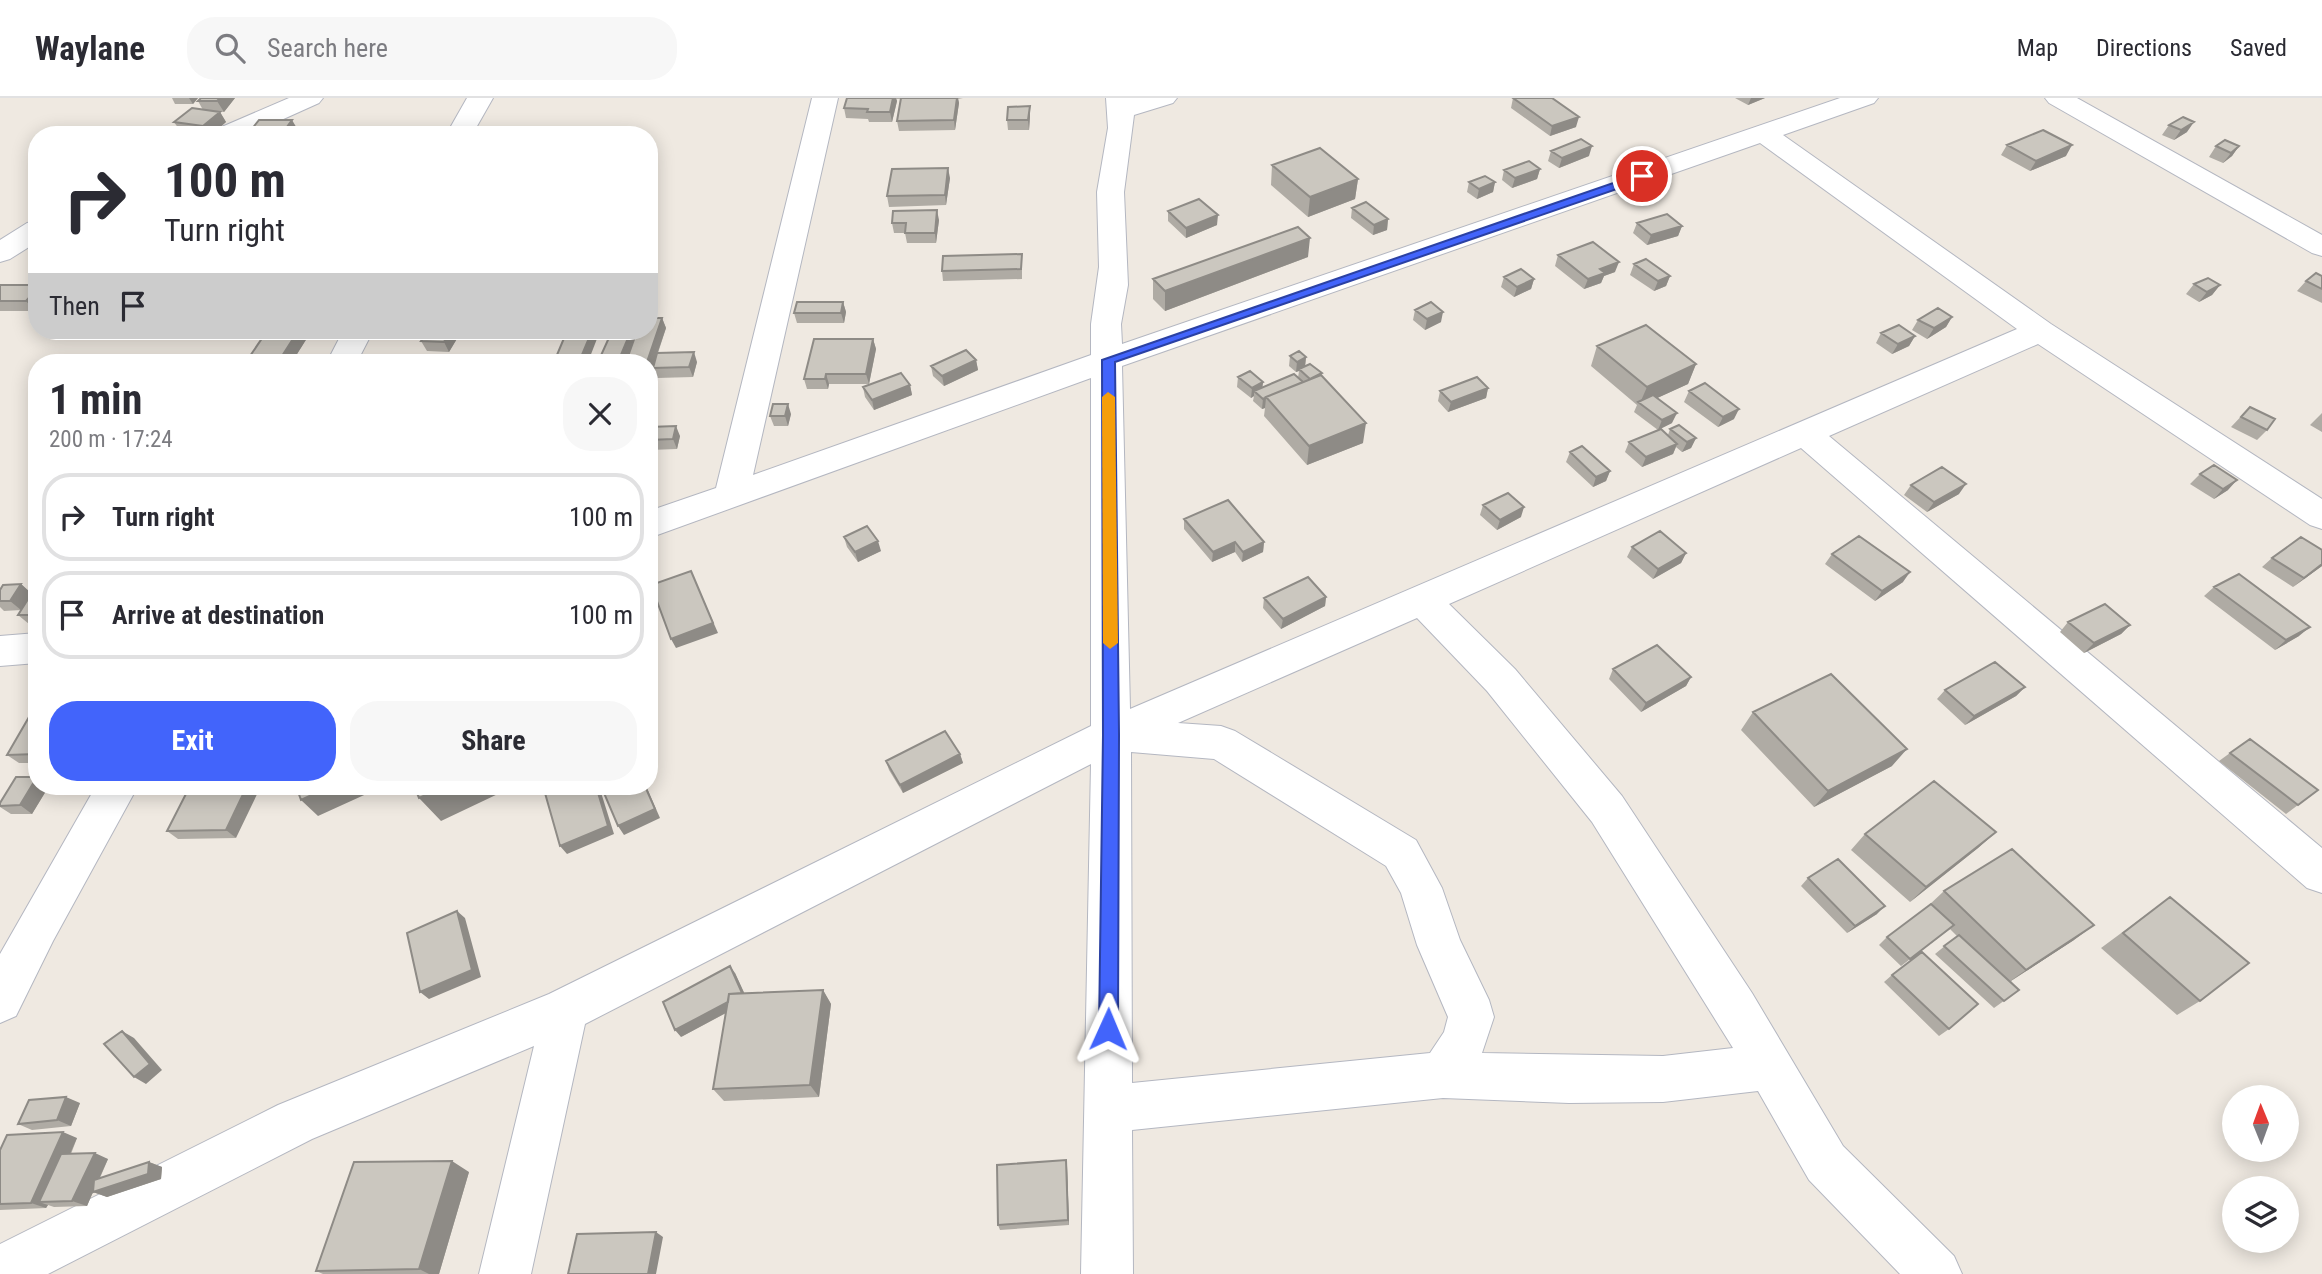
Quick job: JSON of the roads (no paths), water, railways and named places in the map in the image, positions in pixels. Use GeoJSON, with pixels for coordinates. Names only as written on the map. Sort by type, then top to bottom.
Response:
{"type":"FeatureCollection","features":[{"type":"Feature","properties":{"kind":"street"},"geometry":{"type":"LineString","coordinates":[[246,126],[310,98]]}},
{"type":"Feature","properties":{"kind":"street"},"geometry":{"type":"LineString","coordinates":[[464,126],[481,98]]}},
{"type":"Feature","properties":{"kind":"street"},"geometry":{"type":"LineString","coordinates":[[732,494],[825,98]]}},
{"type":"Feature","properties":{"kind":"street"},"geometry":{"type":"LineString","coordinates":[[1107,1274],[1111,735],[1106,324],[1114,295],[1112,173],[1123,125],[1120,104],[1164,98]]}},
{"type":"Feature","properties":{"kind":"street"},"geometry":{"type":"LineString","coordinates":[[658,522],[1108,360],[1765,135],[1865,98]]}},
{"type":"Feature","properties":{"kind":"street"},"geometry":{"type":"LineString","coordinates":[[2058,98],[2322,247]]}},
{"type":"Feature","properties":{"kind":"street"},"geometry":{"type":"LineString","coordinates":[[1765,135],[2040,331],[2322,516]]}},
{"type":"Feature","properties":{"kind":"street"},"geometry":{"type":"LineString","coordinates":[[0,253],[28,235]]}},
{"type":"Feature","properties":{"kind":"street"},"geometry":{"type":"LineString","coordinates":[[0,1271],[295,1122],[565,1010],[1111,735],[2040,331]]}},
{"type":"Feature","properties":{"kind":"street"},"geometry":{"type":"LineString","coordinates":[[1805,433],[2322,874]]}},
{"type":"Feature","properties":{"kind":"street"},"geometry":{"type":"LineString","coordinates":[[1422,600],[1494,672],[1607,809],[1736,1009],[1826,1163],[1937,1274]]}},
{"type":"Feature","properties":{"kind":"street"},"geometry":{"type":"LineString","coordinates":[[0,651],[28,649]]}},
{"type":"Feature","properties":{"kind":"street"},"geometry":{"type":"LineString","coordinates":[[1111,735],[1221,743],[1401,853],[1421,888],[1439,945],[1466,1000],[1471,1017],[1464,1042],[1443,1075]]}},
{"type":"Feature","properties":{"kind":"street"},"geometry":{"type":"LineString","coordinates":[[0,1001],[37,927],[113,795]]}},
{"type":"Feature","properties":{"kind":"street"},"geometry":{"type":"LineString","coordinates":[[505,1274],[565,1010]]}},
{"type":"Feature","properties":{"kind":"street"},"geometry":{"type":"LineString","coordinates":[[1108,1109],[1443,1075],[1569,1080],[1663,1079],[1768,1067]]}}]}
